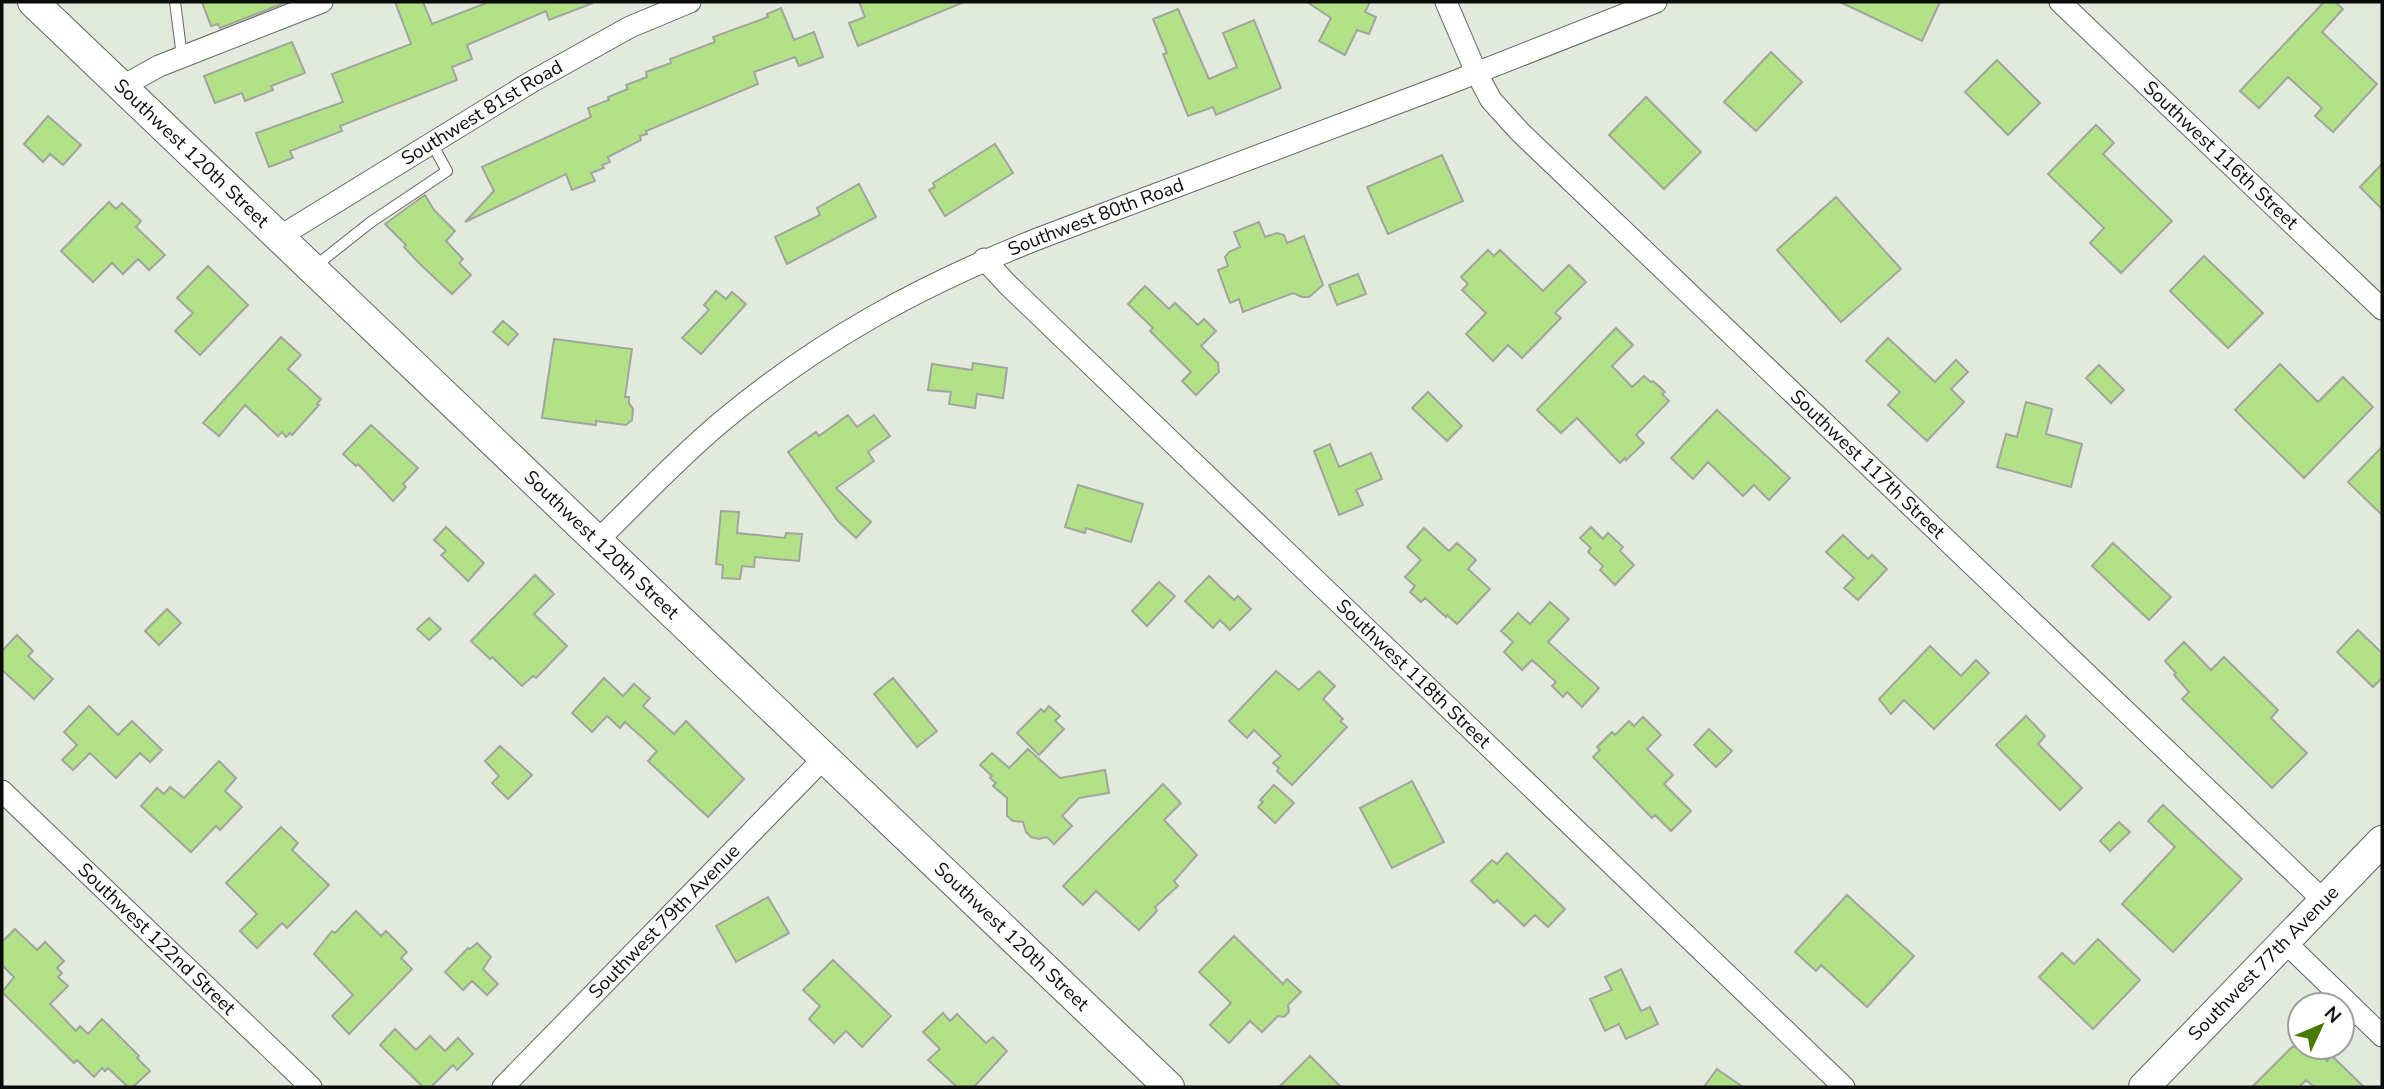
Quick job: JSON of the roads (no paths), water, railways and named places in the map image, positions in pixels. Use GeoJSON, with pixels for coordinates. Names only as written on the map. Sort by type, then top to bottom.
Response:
{"type":"FeatureCollection","features":[{"type":"Feature","properties":{"kind":"street","name":"Southwest 120th Street"},"geometry":{"type":"LineString","coordinates":[[33,2],[1169,1087]]}},
{"type":"Feature","properties":{"kind":"street"},"geometry":{"type":"LineString","coordinates":[[121,87],[182,57],[322,2]]}},
{"type":"Feature","properties":{"kind":"street","name":"Southwest 81st Road"},"geometry":{"type":"LineString","coordinates":[[279,237],[431,142],[604,41],[690,2]]}},
{"type":"Feature","properties":{"kind":"street","name":"Southwest 117th Street"},"geometry":{"type":"LineString","coordinates":[[1446,2],[1491,100],[1537,149],[2324,901]]}},
{"type":"Feature","properties":{"kind":"street","name":"Southwest 80th Road"},"geometry":{"type":"LineString","coordinates":[[597,540],[719,424],[794,367],[856,325],[894,304],[984,259],[1656,2]]}},
{"type":"Feature","properties":{"kind":"street","name":"Southwest 116th Street"},"geometry":{"type":"LineString","coordinates":[[2060,2],[2382,309]]}},
{"type":"Feature","properties":{"kind":"street","name":"Southwest 118th Street"},"geometry":{"type":"LineString","coordinates":[[984,259],[1007,285],[1844,1087]]}},
{"type":"Feature","properties":{"kind":"street","name":"Southwest 79th Avenue"},"geometry":{"type":"LineString","coordinates":[[503,1087],[825,757]]}},
{"type":"Feature","properties":{"kind":"street","name":"Southwest 122nd Street"},"geometry":{"type":"LineString","coordinates":[[2,792],[311,1087]]}},
{"type":"Feature","properties":{"kind":"street","name":"Southwest 77th Avenue"},"geometry":{"type":"LineString","coordinates":[[2144,1087],[2382,841]]}},
{"type":"Feature","properties":{"kind":"street"},"geometry":{"type":"LineString","coordinates":[[2285,942],[2382,1036]]}},
{"type":"Feature","properties":{"kind":"lane"},"geometry":{"type":"LineString","coordinates":[[175,2],[182,57]]}},
{"type":"Feature","properties":{"kind":"lane"},"geometry":{"type":"LineString","coordinates":[[312,268],[371,222],[447,171],[431,142]]}}]}
